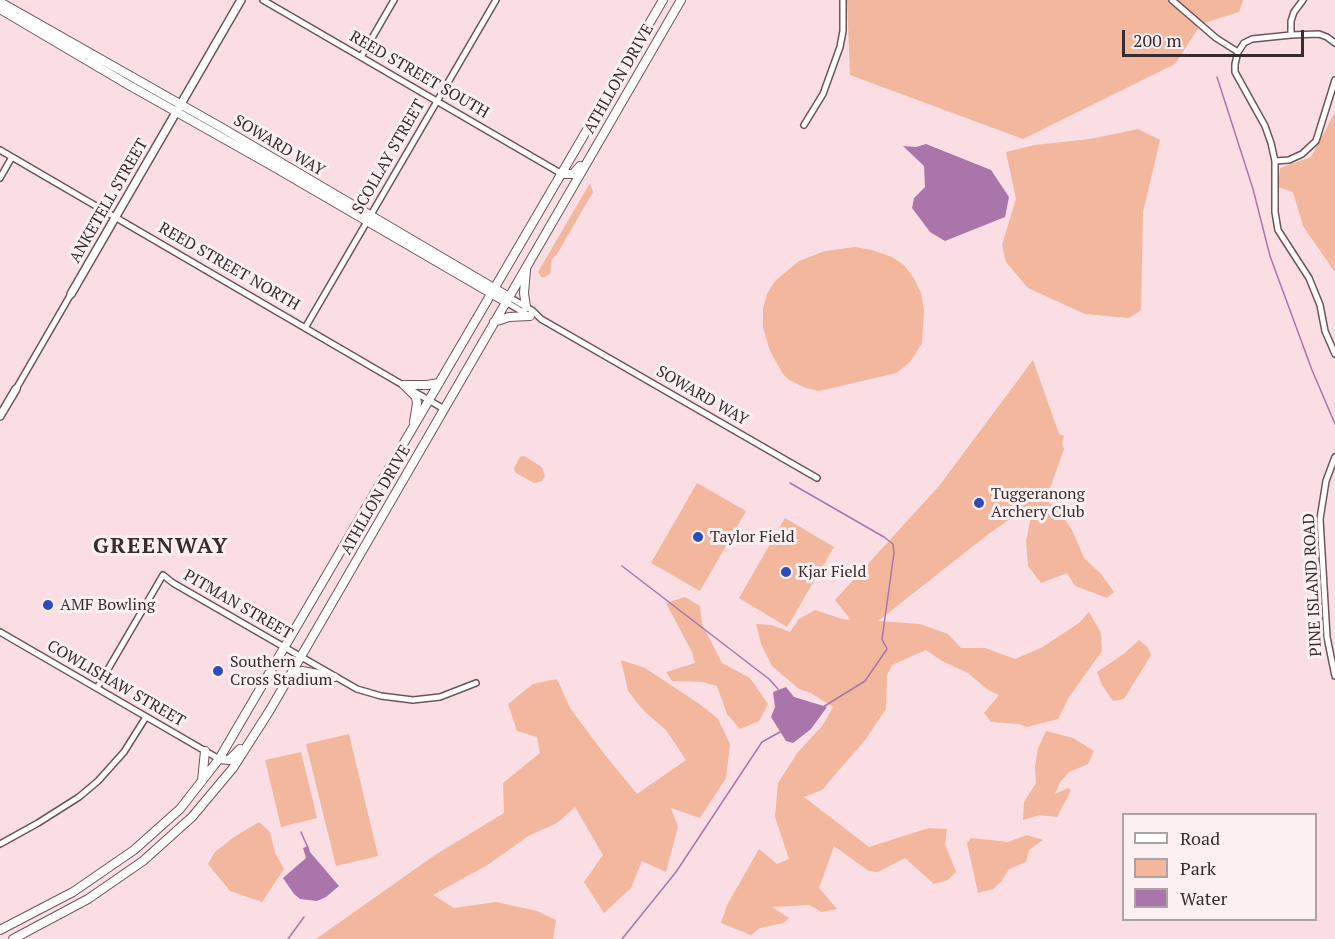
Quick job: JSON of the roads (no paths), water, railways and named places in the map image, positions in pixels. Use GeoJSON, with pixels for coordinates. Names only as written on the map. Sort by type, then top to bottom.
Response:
{"type":"FeatureCollection","features":[{"type":"Feature","properties":{"kind":"main road","name":"ATHLLON DRIVE"},"geometry":{"type":"LineString","coordinates":[[0,930],[59,900],[115,865],[158,830],[201,785],[285,648],[663,0]]}},
{"type":"Feature","properties":{"kind":"main road","name":"ATHLLON DRIVE"},"geometry":{"type":"LineString","coordinates":[[13,939],[69,910],[125,875],[176,833],[217,789],[259,728],[301,657],[681,0]]}},
{"type":"Feature","properties":{"kind":"main road","name":"SOWARD WAY"},"geometry":{"type":"LineString","coordinates":[[0,2],[181,104],[508,299]]}},
{"type":"Feature","properties":{"kind":"main road","name":"SOWARD WAY"},"geometry":{"type":"LineString","coordinates":[[0,9],[176,112],[369,218]]}},
{"type":"Feature","properties":{"kind":"main road"},"geometry":{"type":"LineString","coordinates":[[562,174],[570,175],[576,172],[597,145]]}},
{"type":"Feature","properties":{"kind":"main road"},"geometry":{"type":"LineString","coordinates":[[562,174],[568,178],[570,186],[563,203]]}},
{"type":"Feature","properties":{"kind":"main road"},"geometry":{"type":"LineString","coordinates":[[526,307],[524,293],[527,266]]}},
{"type":"Feature","properties":{"kind":"main road"},"geometry":{"type":"LineString","coordinates":[[494,322],[509,317],[530,316]]}},
{"type":"Feature","properties":{"kind":"main road"},"geometry":{"type":"LineString","coordinates":[[404,385],[440,383]]}},
{"type":"Feature","properties":{"kind":"main road"},"geometry":{"type":"LineString","coordinates":[[404,385],[416,397],[417,403],[411,432]]}},
{"type":"Feature","properties":{"kind":"main road"},"geometry":{"type":"LineString","coordinates":[[290,675],[302,670],[334,677]]}},
{"type":"Feature","properties":{"kind":"main road"},"geometry":{"type":"LineString","coordinates":[[219,759],[233,758],[259,728]]}},
{"type":"Feature","properties":{"kind":"main road"},"geometry":{"type":"LineString","coordinates":[[201,785],[205,751]]}},
{"type":"Feature","properties":{"kind":"main road"},"geometry":{"type":"LineString","coordinates":[[217,789],[225,773],[224,765],[219,759]]}},
{"type":"Feature","properties":{"kind":"street","name":"ANKETELL STREET"},"geometry":{"type":"LineString","coordinates":[[0,416],[241,0]]}},
{"type":"Feature","properties":{"kind":"street","name":"REED STREET SOUTH"},"geometry":{"type":"LineString","coordinates":[[262,0],[562,174]]}},
{"type":"Feature","properties":{"kind":"street"},"geometry":{"type":"LineString","coordinates":[[361,57],[394,0]]}},
{"type":"Feature","properties":{"kind":"street","name":"SCOLLAY STREET"},"geometry":{"type":"LineString","coordinates":[[305,328],[496,0]]}},
{"type":"Feature","properties":{"kind":"street"},"geometry":{"type":"LineString","coordinates":[[804,125],[823,94],[840,47],[843,31],[843,0]]}},
{"type":"Feature","properties":{"kind":"street"},"geometry":{"type":"LineString","coordinates":[[1172,0],[1216,38],[1238,52]]}},
{"type":"Feature","properties":{"kind":"street"},"geometry":{"type":"LineString","coordinates":[[1291,35],[1291,21],[1294,12],[1303,0]]}},
{"type":"Feature","properties":{"kind":"street"},"geometry":{"type":"LineString","coordinates":[[1335,43],[1319,34],[1252,39],[1244,43],[1238,52],[1235,64],[1235,72],[1265,126],[1275,161],[1275,212],[1278,230],[1309,278],[1320,305],[1325,331],[1335,354]]}},
{"type":"Feature","properties":{"kind":"street"},"geometry":{"type":"LineString","coordinates":[[1275,161],[1288,160],[1302,154],[1316,141],[1335,80]]}},
{"type":"Feature","properties":{"kind":"street","name":"REED STREET NORTH"},"geometry":{"type":"LineString","coordinates":[[0,150],[444,409]]}},
{"type":"Feature","properties":{"kind":"street"},"geometry":{"type":"LineString","coordinates":[[0,178],[12,157]]}},
{"type":"Feature","properties":{"kind":"street","name":"SOWARD WAY"},"geometry":{"type":"LineString","coordinates":[[508,299],[526,307],[541,319],[817,478]]}},
{"type":"Feature","properties":{"kind":"street","name":"SOWARD WAY"},"geometry":{"type":"LineString","coordinates":[[508,299],[530,316],[541,319]]}},
{"type":"Feature","properties":{"kind":"street","name":"PINE ISLAND ROAD"},"geometry":{"type":"LineString","coordinates":[[1335,457],[1326,481],[1320,519],[1327,638],[1335,676]]}},
{"type":"Feature","properties":{"kind":"street","name":"PITMAN STREET"},"geometry":{"type":"LineString","coordinates":[[97,688],[162,575],[334,677],[369,693],[394,699],[413,700],[440,697],[476,683]]}},
{"type":"Feature","properties":{"kind":"street","name":"COWLISHAW STREET"},"geometry":{"type":"LineString","coordinates":[[0,632],[219,759]]}},
{"type":"Feature","properties":{"kind":"street"},"geometry":{"type":"LineString","coordinates":[[0,844],[38,823],[98,781],[124,752],[146,717]]}},
{"type":"Feature","properties":{"kind":"water"},"geometry":{"type":"Polygon","coordinates":[[[926,144],[991,170],[1009,197],[1005,217],[945,241],[930,232],[912,208],[914,198],[925,187],[924,166],[903,146],[916,147],[926,144]]]}},
{"type":"Feature","properties":{"kind":"water"},"geometry":{"type":"Polygon","coordinates":[[[786,687],[794,697],[827,707],[811,729],[793,743],[786,741],[771,717],[775,707],[773,692],[786,687]]]}},
{"type":"Feature","properties":{"kind":"water"},"geometry":{"type":"Polygon","coordinates":[[[308,846],[310,852],[339,886],[317,901],[300,899],[283,878],[306,858],[303,848],[308,846]]]}},
{"type":"Feature","properties":{"kind":"waterway"},"geometry":{"type":"LineString","coordinates":[[1217,77],[1253,189],[1270,256],[1312,370],[1335,424]]}},
{"type":"Feature","properties":{"kind":"waterway"},"geometry":{"type":"LineString","coordinates":[[790,483],[893,544],[894,553],[882,639],[887,649],[865,681],[823,707]]}},
{"type":"Feature","properties":{"kind":"waterway"},"geometry":{"type":"LineString","coordinates":[[622,566],[769,679],[778,689]]}},
{"type":"Feature","properties":{"kind":"waterway"},"geometry":{"type":"LineString","coordinates":[[622,939],[676,872],[762,742],[780,732]]}},
{"type":"Feature","properties":{"kind":"waterway"},"geometry":{"type":"LineString","coordinates":[[301,832],[308,848]]}},
{"type":"Feature","properties":{"kind":"waterway"},"geometry":{"type":"LineString","coordinates":[[288,939],[304,917]]}},
{"type":"Feature","properties":{"kind":"place","name":"Tuggeranong Archery Club"},"geometry":{"type":"Point","coordinates":[979,503]}},
{"type":"Feature","properties":{"kind":"place","name":"Taylor Field"},"geometry":{"type":"Point","coordinates":[698,537]}},
{"type":"Feature","properties":{"kind":"place","name":"Kjar Field"},"geometry":{"type":"Point","coordinates":[786,572]}},
{"type":"Feature","properties":{"kind":"place","name":"AMF Bowling"},"geometry":{"type":"Point","coordinates":[48,605]}},
{"type":"Feature","properties":{"kind":"place","name":"Southern Cross Stadium"},"geometry":{"type":"Point","coordinates":[218,671]}},
{"type":"Feature","properties":{"kind":"district","name":"GREENWAY"},"geometry":{"type":"Point","coordinates":[161,547]}}]}
